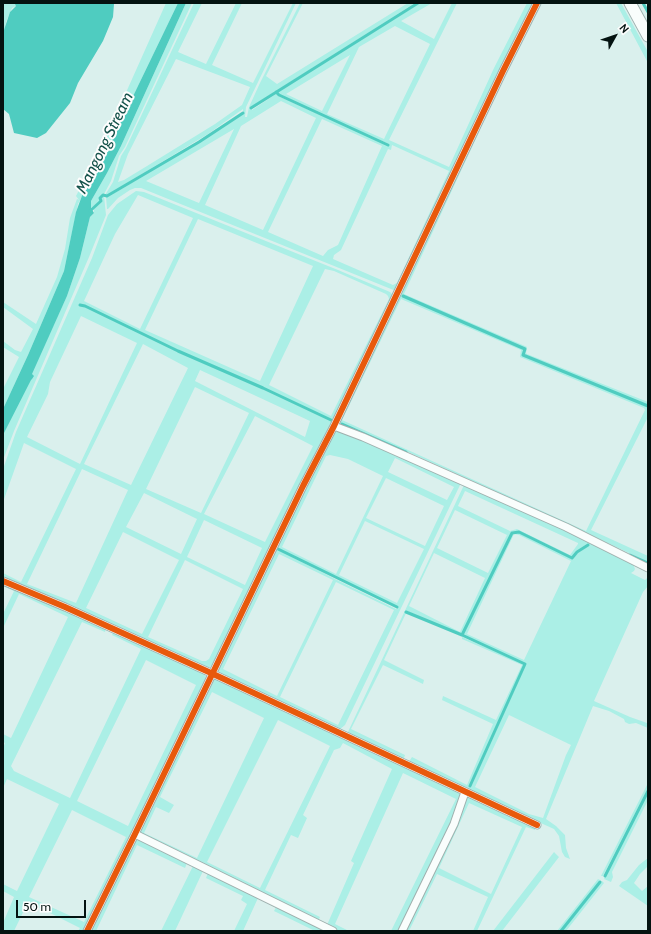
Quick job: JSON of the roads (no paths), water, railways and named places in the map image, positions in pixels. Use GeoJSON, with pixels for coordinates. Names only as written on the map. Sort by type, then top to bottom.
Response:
{"type":"FeatureCollection","features":[{"type":"Feature","properties":{"kind":"main road"},"geometry":{"type":"LineString","coordinates":[[630,3],[648,36]]}},
{"type":"Feature","properties":{"kind":"street"},"geometry":{"type":"LineString","coordinates":[[87,931],[135,834],[211,673],[334,426],[503,71],[537,3]]}},
{"type":"Feature","properties":{"kind":"street"},"geometry":{"type":"LineString","coordinates":[[334,426],[363,437],[566,528],[648,568]]}},
{"type":"Feature","properties":{"kind":"street"},"geometry":{"type":"LineString","coordinates":[[3,581],[211,673],[537,825]]}},
{"type":"Feature","properties":{"kind":"street"},"geometry":{"type":"LineString","coordinates":[[402,931],[454,824],[465,792]]}},
{"type":"Feature","properties":{"kind":"street"},"geometry":{"type":"LineString","coordinates":[[135,834],[333,931]]}},
{"type":"Feature","properties":{"kind":"waterway"},"geometry":{"type":"LineString","coordinates":[[251,108],[418,3]]}},
{"type":"Feature","properties":{"kind":"waterway"},"geometry":{"type":"LineString","coordinates":[[643,3],[648,12]]}},
{"type":"Feature","properties":{"kind":"waterway"},"geometry":{"type":"LineString","coordinates":[[276,92],[279,95],[388,145]]}},
{"type":"Feature","properties":{"kind":"waterway"},"geometry":{"type":"LineString","coordinates":[[90,211],[101,201],[100,198],[103,195],[107,196],[199,142],[243,113]]}},
{"type":"Feature","properties":{"kind":"waterway"},"geometry":{"type":"LineString","coordinates":[[403,296],[525,349],[523,355],[648,406]]}},
{"type":"Feature","properties":{"kind":"waterway"},"geometry":{"type":"LineString","coordinates":[[80,305],[331,420]]}},
{"type":"Feature","properties":{"kind":"waterway"},"geometry":{"type":"LineString","coordinates":[[342,424],[406,452]]}},
{"type":"Feature","properties":{"kind":"waterway"},"geometry":{"type":"LineString","coordinates":[[406,612],[462,635],[512,533],[519,532],[572,558],[577,552],[588,545]]}},
{"type":"Feature","properties":{"kind":"waterway"},"geometry":{"type":"LineString","coordinates":[[278,549],[397,607]]}},
{"type":"Feature","properties":{"kind":"waterway"},"geometry":{"type":"LineString","coordinates":[[630,555],[648,563]]}},
{"type":"Feature","properties":{"kind":"waterway"},"geometry":{"type":"LineString","coordinates":[[462,635],[525,664],[470,786]]}},
{"type":"Feature","properties":{"kind":"waterway"},"geometry":{"type":"LineString","coordinates":[[605,876],[648,791]]}},
{"type":"Feature","properties":{"kind":"waterway"},"geometry":{"type":"LineString","coordinates":[[561,931],[600,882]]}},
{"type":"Feature","properties":{"kind":"water label","name":"Mangong Stream"},"geometry":{"type":"Point","coordinates":[105,143]}}]}
